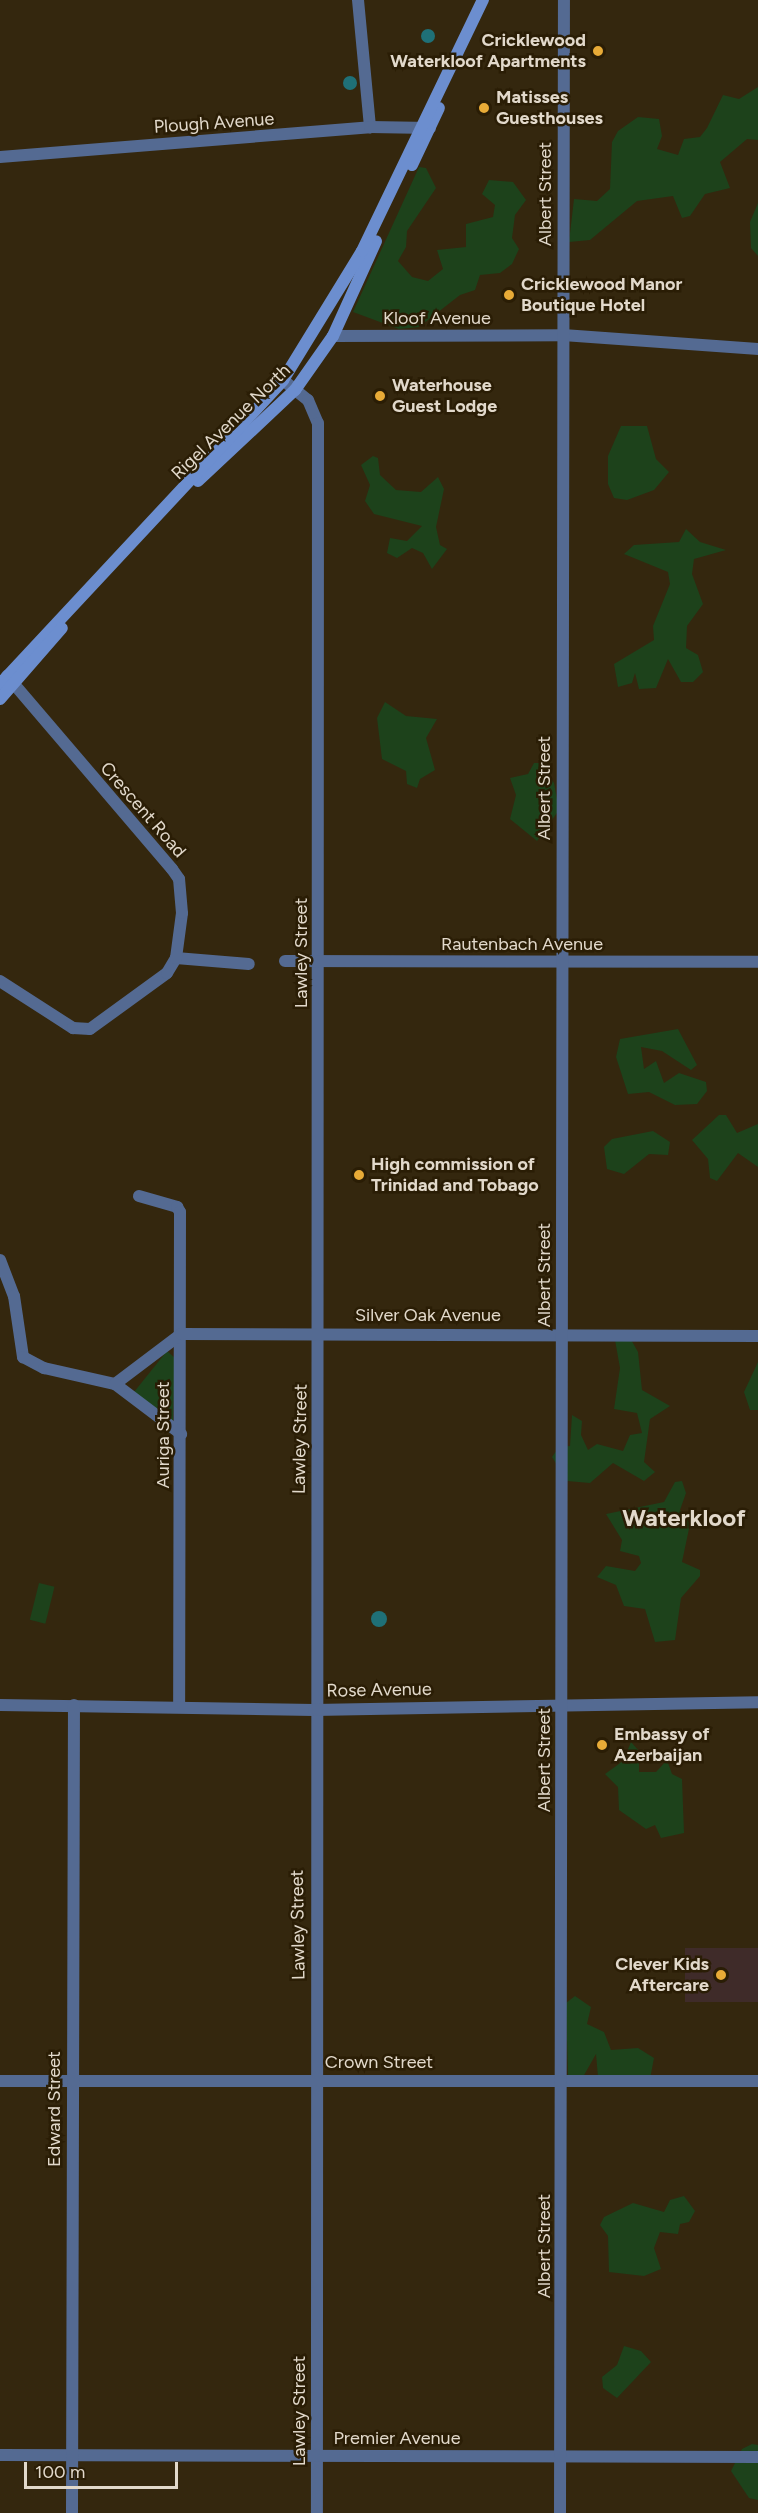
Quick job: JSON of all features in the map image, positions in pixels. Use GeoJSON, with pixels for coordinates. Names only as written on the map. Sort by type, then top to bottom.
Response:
{"type":"FeatureCollection","features":[{"type":"Feature","properties":{"kind":"main road","name":"Rigel Avenue North"},"geometry":{"type":"LineString","coordinates":[[6,681],[173,505],[295,390],[333,336],[483,0]]}},
{"type":"Feature","properties":{"kind":"main road","name":"Rigel Avenue North"},"geometry":{"type":"LineString","coordinates":[[0,699],[6,681],[283,380],[327,315],[426,127]]}},
{"type":"Feature","properties":{"kind":"main road"},"geometry":{"type":"LineString","coordinates":[[306,346],[333,336],[327,315]]}},
{"type":"Feature","properties":{"kind":"street"},"geometry":{"type":"LineString","coordinates":[[358,0],[370,127]]}},
{"type":"Feature","properties":{"kind":"street","name":"Albert Street"},"geometry":{"type":"LineString","coordinates":[[560,2513],[563,2081],[564,0]]}},
{"type":"Feature","properties":{"kind":"street","name":"Plough Avenue"},"geometry":{"type":"LineString","coordinates":[[0,157],[370,127],[426,127]]}},
{"type":"Feature","properties":{"kind":"street","name":"Kloof Avenue"},"geometry":{"type":"LineString","coordinates":[[333,336],[563,335],[758,349]]}},
{"type":"Feature","properties":{"kind":"street","name":"Lawley Street"},"geometry":{"type":"LineString","coordinates":[[283,380],[312,406],[318,423],[319,1333],[314,1710],[318,2080],[317,2513]]}},
{"type":"Feature","properties":{"kind":"street","name":"Crescent Road"},"geometry":{"type":"LineString","coordinates":[[0,981],[73,1028],[90,1029],[161,980],[176,958],[183,913],[179,879],[6,681]]}},
{"type":"Feature","properties":{"kind":"street"},"geometry":{"type":"LineString","coordinates":[[176,958],[249,964]]}},
{"type":"Feature","properties":{"kind":"street","name":"Rautenbach Avenue"},"geometry":{"type":"LineString","coordinates":[[285,961],[758,962]]}},
{"type":"Feature","properties":{"kind":"street","name":"Auriga Street"},"geometry":{"type":"LineString","coordinates":[[139,1196],[180,1210],[179,1705]]}},
{"type":"Feature","properties":{"kind":"street"},"geometry":{"type":"LineString","coordinates":[[0,1260],[14,1296],[23,1357],[44,1368],[116,1384],[181,1434]]}},
{"type":"Feature","properties":{"kind":"street"},"geometry":{"type":"LineString","coordinates":[[116,1384],[181,1334]]}},
{"type":"Feature","properties":{"kind":"street","name":"Silver Oak Avenue"},"geometry":{"type":"LineString","coordinates":[[181,1334],[758,1336]]}},
{"type":"Feature","properties":{"kind":"street","name":"Rose Avenue"},"geometry":{"type":"LineString","coordinates":[[0,1705],[179,1705],[314,1710],[758,1702]]}},
{"type":"Feature","properties":{"kind":"street","name":"Edward Street"},"geometry":{"type":"LineString","coordinates":[[72,2513],[74,1705]]}},
{"type":"Feature","properties":{"kind":"street","name":"Crown Street"},"geometry":{"type":"LineString","coordinates":[[0,2081],[758,2081]]}},
{"type":"Feature","properties":{"kind":"street","name":"Premier Avenue"},"geometry":{"type":"LineString","coordinates":[[0,2455],[758,2457]]}},
{"type":"Feature","properties":{"kind":"shaded area","name":"Clever Kids Aftercare"},"geometry":{"type":"Polygon","coordinates":[[[685,1948],[758,1948],[758,2002],[685,2002],[685,1948]]]}},
{"type":"Feature","properties":{"kind":"green space"},"geometry":{"type":"Polygon","coordinates":[[[758,87],[758,140],[747,139],[720,162],[730,188],[705,194],[690,216],[682,218],[673,196],[637,201],[590,240],[569,242],[574,199],[597,201],[610,189],[612,142],[618,131],[638,117],[659,119],[662,136],[657,149],[678,155],[684,139],[700,137],[707,128],[723,95],[739,99],[758,87]]]}},
{"type":"Feature","properties":{"kind":"green space"},"geometry":{"type":"Polygon","coordinates":[[[419,167],[426,168],[436,188],[407,231],[406,247],[398,261],[412,277],[428,281],[443,269],[437,250],[466,247],[466,224],[493,217],[495,205],[482,194],[489,180],[513,182],[526,200],[515,215],[512,238],[519,249],[512,264],[500,273],[480,275],[475,290],[460,295],[419,327],[399,329],[353,312],[419,167]]]}},
{"type":"Feature","properties":{"kind":"green space"},"geometry":{"type":"Polygon","coordinates":[[[758,203],[758,256],[751,248],[750,222],[758,203]]]}},
{"type":"Feature","properties":{"kind":"green space"},"geometry":{"type":"Polygon","coordinates":[[[621,426],[647,426],[656,459],[669,472],[654,490],[627,500],[614,498],[608,484],[608,456],[621,426]]]}},
{"type":"Feature","properties":{"kind":"green space"},"geometry":{"type":"Polygon","coordinates":[[[373,456],[378,458],[380,475],[396,490],[421,492],[438,477],[444,489],[436,527],[440,545],[447,549],[432,569],[423,553],[412,548],[397,558],[387,553],[390,538],[407,541],[422,526],[374,514],[365,501],[370,485],[361,465],[373,456]]]}},
{"type":"Feature","properties":{"kind":"green space"},"geometry":{"type":"Polygon","coordinates":[[[686,529],[700,542],[726,550],[694,559],[692,574],[703,604],[687,626],[686,648],[698,655],[703,672],[693,682],[681,682],[668,659],[656,688],[639,689],[635,673],[632,683],[618,687],[614,664],[654,640],[653,626],[670,584],[668,572],[624,554],[634,545],[679,542],[686,529]]]}},
{"type":"Feature","properties":{"kind":"green space"},"geometry":{"type":"Polygon","coordinates":[[[385,702],[406,716],[437,719],[426,738],[435,770],[420,779],[417,788],[407,784],[406,771],[382,759],[377,718],[385,702]]]}},
{"type":"Feature","properties":{"kind":"green space"},"geometry":{"type":"Polygon","coordinates":[[[534,763],[541,763],[554,783],[559,810],[537,841],[510,819],[516,795],[510,778],[528,774],[534,763]]]}},
{"type":"Feature","properties":{"kind":"green space"},"geometry":{"type":"Polygon","coordinates":[[[678,1029],[697,1065],[691,1070],[662,1051],[641,1047],[644,1069],[656,1061],[664,1083],[679,1073],[706,1082],[707,1091],[697,1104],[675,1105],[649,1092],[628,1094],[616,1057],[620,1039],[678,1029]]]}},
{"type":"Feature","properties":{"kind":"green space"},"geometry":{"type":"Polygon","coordinates":[[[719,1115],[726,1115],[737,1133],[758,1124],[758,1167],[738,1153],[717,1181],[710,1178],[708,1159],[692,1140],[719,1115]]]}},
{"type":"Feature","properties":{"kind":"green space"},"geometry":{"type":"Polygon","coordinates":[[[653,1131],[670,1142],[668,1155],[649,1154],[624,1174],[607,1169],[604,1147],[612,1139],[653,1131]]]}},
{"type":"Feature","properties":{"kind":"green space"},"geometry":{"type":"Polygon","coordinates":[[[629,1336],[638,1352],[642,1390],[670,1406],[650,1419],[644,1462],[655,1472],[644,1481],[613,1463],[590,1483],[567,1481],[552,1457],[559,1447],[570,1446],[572,1415],[582,1421],[581,1435],[588,1450],[597,1444],[623,1451],[630,1435],[642,1433],[637,1413],[614,1409],[620,1368],[615,1340],[629,1336]]]}},
{"type":"Feature","properties":{"kind":"green space"},"geometry":{"type":"Polygon","coordinates":[[[167,1351],[175,1358],[173,1421],[134,1392],[167,1351]]]}},
{"type":"Feature","properties":{"kind":"green space"},"geometry":{"type":"Polygon","coordinates":[[[758,1362],[758,1410],[750,1410],[744,1392],[758,1362]]]}},
{"type":"Feature","properties":{"kind":"green space"},"geometry":{"type":"Polygon","coordinates":[[[682,1481],[686,1493],[680,1510],[690,1524],[682,1562],[700,1570],[700,1576],[681,1598],[675,1640],[655,1642],[645,1609],[624,1606],[616,1585],[597,1577],[606,1566],[635,1571],[641,1563],[639,1556],[620,1551],[622,1540],[606,1514],[664,1502],[675,1482],[682,1481]]]}},
{"type":"Feature","properties":{"kind":"green space"},"geometry":{"type":"Polygon","coordinates":[[[39,1583],[55,1587],[45,1624],[30,1620],[39,1583]]]}},
{"type":"Feature","properties":{"kind":"green space"},"geometry":{"type":"Polygon","coordinates":[[[631,1742],[639,1751],[639,1772],[656,1772],[667,1760],[672,1774],[682,1779],[684,1833],[661,1838],[655,1825],[646,1829],[619,1810],[618,1787],[605,1774],[623,1761],[631,1742]]]}},
{"type":"Feature","properties":{"kind":"green space"},"geometry":{"type":"Polygon","coordinates":[[[575,1996],[591,2007],[587,2024],[604,2032],[611,2050],[638,2048],[654,2058],[650,2079],[598,2077],[596,2054],[583,2077],[568,2077],[566,2003],[575,1996]]]}},
{"type":"Feature","properties":{"kind":"green space"},"geometry":{"type":"Polygon","coordinates":[[[684,2196],[695,2211],[689,2222],[680,2224],[678,2234],[660,2232],[654,2248],[661,2269],[644,2276],[609,2272],[608,2236],[600,2225],[604,2217],[633,2203],[664,2212],[670,2200],[684,2196]]]}},
{"type":"Feature","properties":{"kind":"green space"},"geometry":{"type":"Polygon","coordinates":[[[624,2346],[641,2351],[651,2362],[617,2398],[603,2388],[602,2377],[617,2365],[624,2346]]]}},
{"type":"Feature","properties":{"kind":"green space"},"geometry":{"type":"Polygon","coordinates":[[[752,2444],[758,2445],[758,2500],[749,2498],[731,2471],[742,2449],[752,2444]]]}},
{"type":"Feature","properties":{"kind":"water"},"geometry":{"type":"Polygon","coordinates":[[[428,29],[433,31],[435,36],[433,41],[428,43],[423,41],[421,36],[423,31],[428,29]]]}},
{"type":"Feature","properties":{"kind":"water"},"geometry":{"type":"Polygon","coordinates":[[[347,76],[353,76],[357,83],[353,90],[347,90],[343,86],[343,80],[347,76]]]}},
{"type":"Feature","properties":{"kind":"water"},"geometry":{"type":"Polygon","coordinates":[[[379,1611],[387,1619],[379,1627],[371,1619],[379,1611]]]}},
{"type":"Feature","properties":{"kind":"place","name":"Cricklewood Waterkloof Apartments"},"geometry":{"type":"Point","coordinates":[598,51]}},
{"type":"Feature","properties":{"kind":"place","name":"Matisses Guesthouses"},"geometry":{"type":"Point","coordinates":[484,108]}},
{"type":"Feature","properties":{"kind":"place","name":"Cricklewood Manor Boutique Hotel"},"geometry":{"type":"Point","coordinates":[509,295]}},
{"type":"Feature","properties":{"kind":"place","name":"Waterhouse Guest Lodge"},"geometry":{"type":"Point","coordinates":[380,396]}},
{"type":"Feature","properties":{"kind":"place","name":"High commission of Trinidad and Tobago"},"geometry":{"type":"Point","coordinates":[359,1175]}},
{"type":"Feature","properties":{"kind":"place","name":"Embassy of Azerbaijan"},"geometry":{"type":"Point","coordinates":[602,1745]}},
{"type":"Feature","properties":{"kind":"place","name":"Clever Kids Aftercare"},"geometry":{"type":"Point","coordinates":[721,1975]}},
{"type":"Feature","properties":{"kind":"district","name":"Waterkloof"},"geometry":{"type":"Point","coordinates":[684,1518]}}]}
